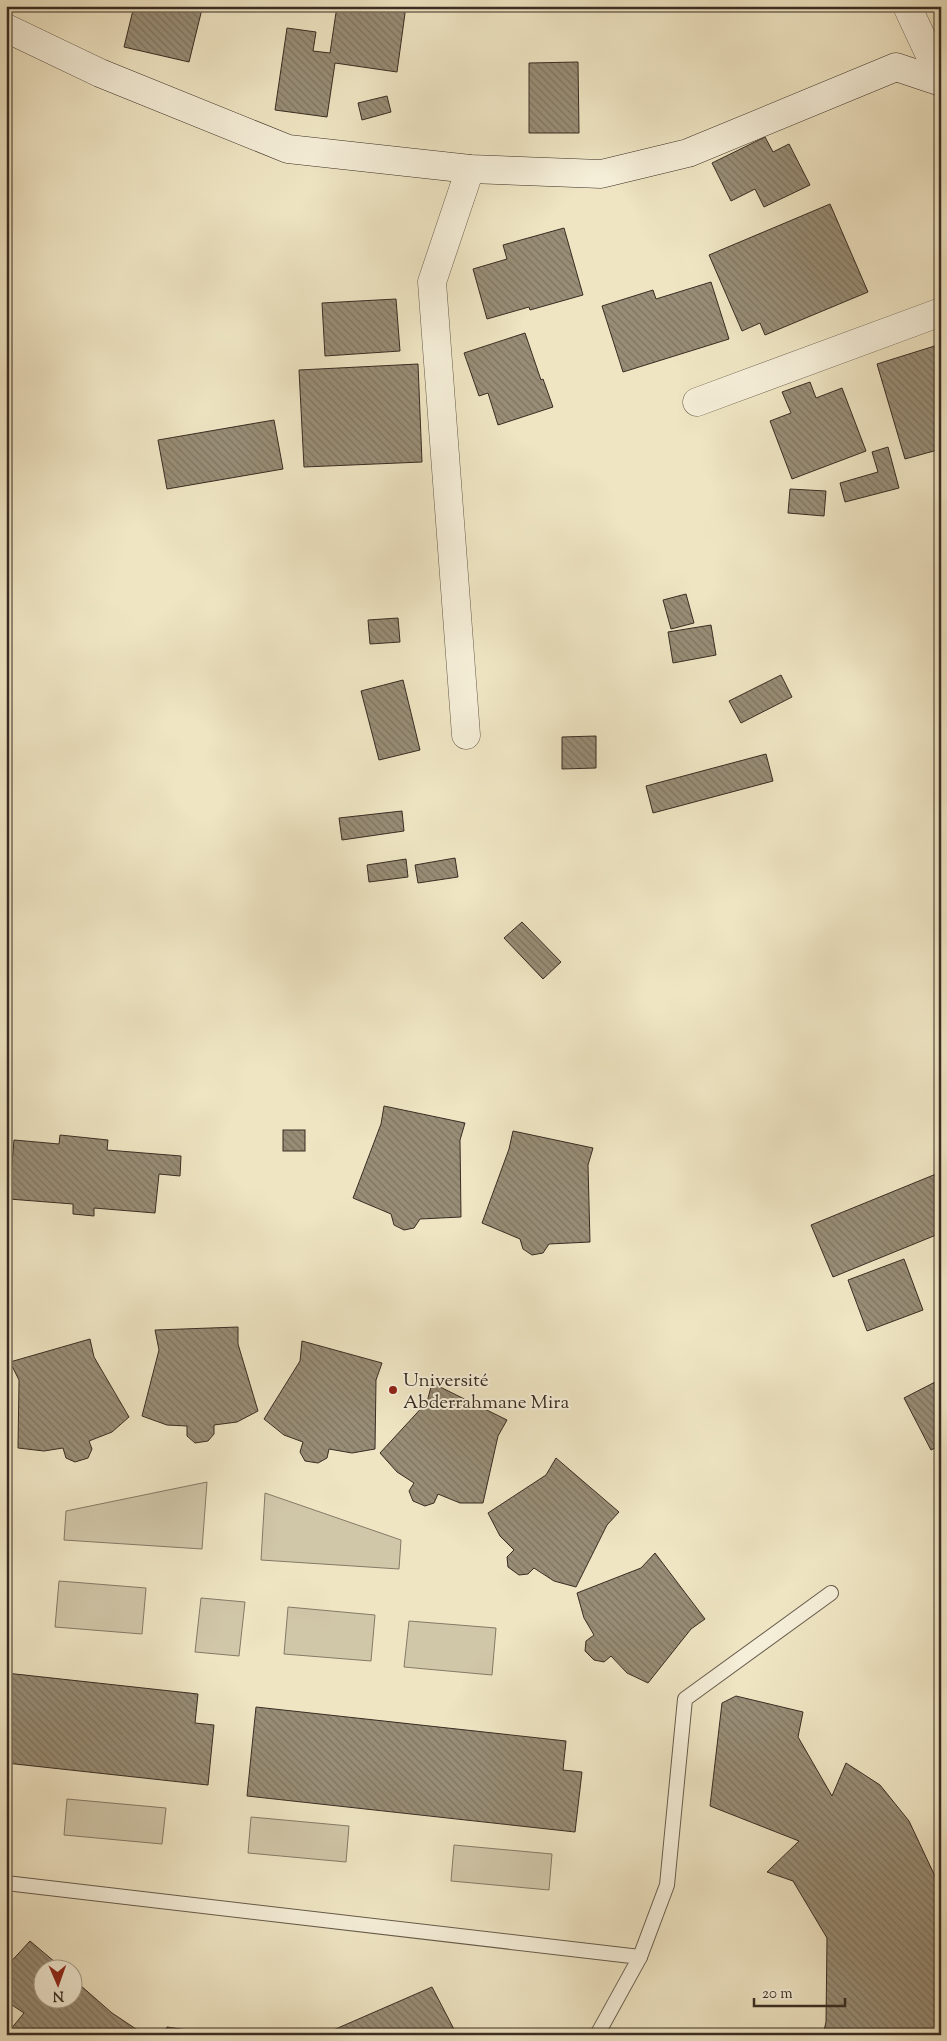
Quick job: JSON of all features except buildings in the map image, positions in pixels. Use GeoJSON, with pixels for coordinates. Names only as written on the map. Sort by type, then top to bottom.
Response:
{"type":"FeatureCollection","features":[{"type":"Feature","properties":{"kind":"street"},"geometry":{"type":"LineString","coordinates":[[907,6],[941,80]]}},
{"type":"Feature","properties":{"kind":"street"},"geometry":{"type":"LineString","coordinates":[[6,28],[100,72],[288,149],[470,169],[601,174],[688,153],[896,67],[941,80]]}},
{"type":"Feature","properties":{"kind":"street"},"geometry":{"type":"LineString","coordinates":[[466,735],[432,282],[470,169]]}},
{"type":"Feature","properties":{"kind":"street"},"geometry":{"type":"LineString","coordinates":[[697,402],[941,312]]}},
{"type":"Feature","properties":{"kind":"lane"},"geometry":{"type":"LineString","coordinates":[[597,2035],[640,1957],[668,1885],[685,1699],[830,1594]]}},
{"type":"Feature","properties":{"kind":"lane"},"geometry":{"type":"LineString","coordinates":[[6,1883],[640,1957]]}},
{"type":"Feature","properties":{"kind":"shaded area"},"geometry":{"type":"Polygon","coordinates":[[[207,1482],[202,1549],[64,1540],[66,1511],[207,1482]]]}},
{"type":"Feature","properties":{"kind":"shaded area"},"geometry":{"type":"Polygon","coordinates":[[[265,1493],[401,1540],[399,1569],[261,1560],[265,1493]]]}},
{"type":"Feature","properties":{"kind":"shaded area"},"geometry":{"type":"Polygon","coordinates":[[[59,1581],[146,1588],[142,1634],[55,1627],[59,1581]]]}},
{"type":"Feature","properties":{"kind":"shaded area"},"geometry":{"type":"Polygon","coordinates":[[[201,1598],[245,1602],[239,1656],[195,1652],[201,1598]]]}},
{"type":"Feature","properties":{"kind":"shaded area"},"geometry":{"type":"Polygon","coordinates":[[[288,1607],[375,1615],[371,1661],[284,1654],[288,1607]]]}},
{"type":"Feature","properties":{"kind":"shaded area"},"geometry":{"type":"Polygon","coordinates":[[[409,1621],[496,1628],[492,1675],[404,1667],[409,1621]]]}},
{"type":"Feature","properties":{"kind":"shaded area"},"geometry":{"type":"Polygon","coordinates":[[[67,1799],[166,1808],[162,1844],[64,1835],[67,1799]]]}},
{"type":"Feature","properties":{"kind":"shaded area"},"geometry":{"type":"Polygon","coordinates":[[[251,1817],[349,1826],[346,1862],[248,1853],[251,1817]]]}},
{"type":"Feature","properties":{"kind":"shaded area"},"geometry":{"type":"Polygon","coordinates":[[[454,1845],[552,1854],[549,1890],[451,1881],[454,1845]]]}},
{"type":"Feature","properties":{"kind":"place","name":"Université Abderrahmane Mira"},"geometry":{"type":"Point","coordinates":[393,1390]}}]}
